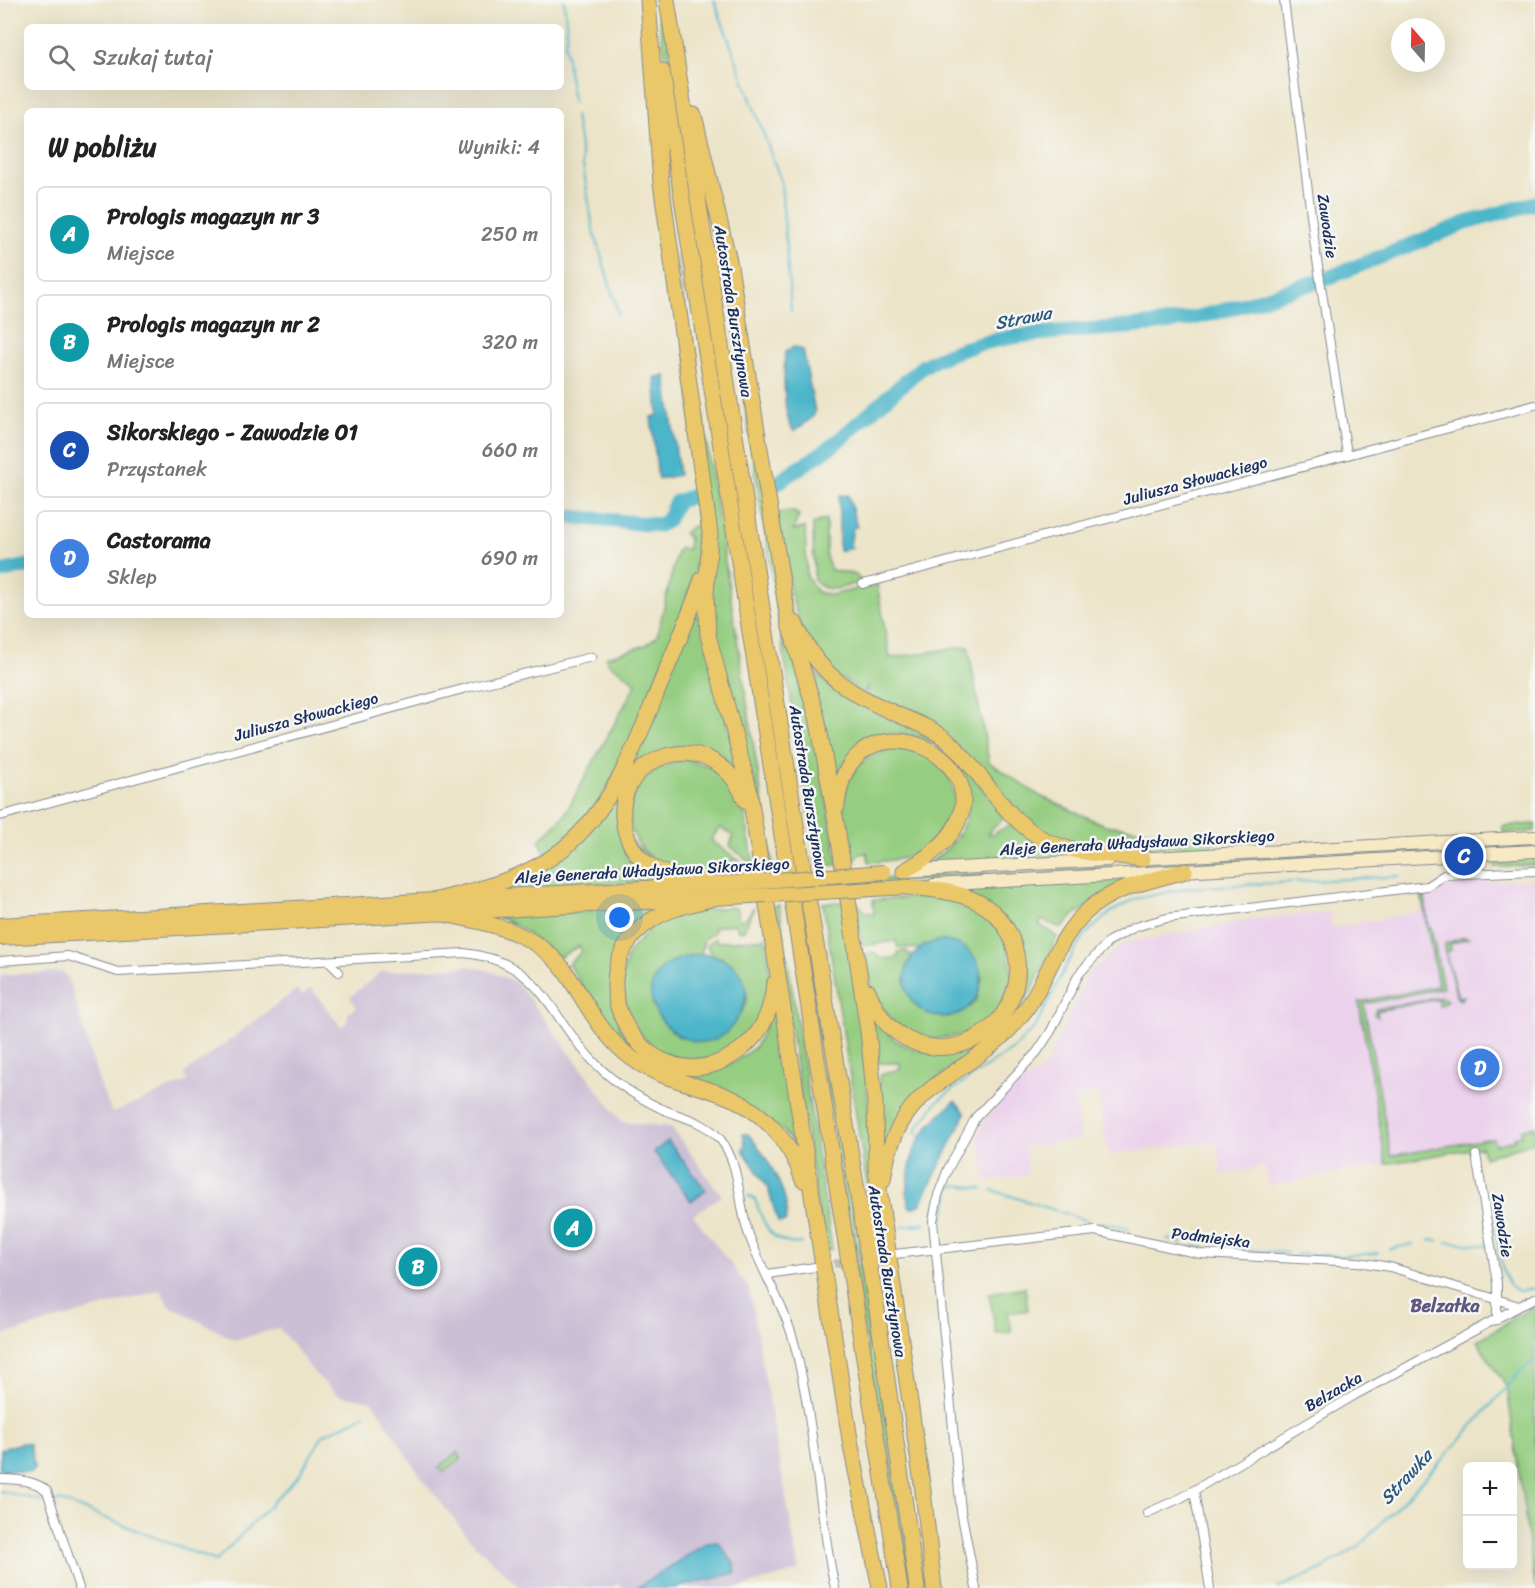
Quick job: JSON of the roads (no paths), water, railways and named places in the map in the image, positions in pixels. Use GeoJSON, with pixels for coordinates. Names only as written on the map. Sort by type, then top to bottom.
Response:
{"type":"FeatureCollection","features":[{"type":"Feature","properties":{"kind":"highway"},"geometry":{"type":"LineString","coordinates":[[650,0],[661,183],[710,533],[706,603],[709,641],[741,753],[861,1504],[880,1588]]}},
{"type":"Feature","properties":{"kind":"highway","name":"Autostrada Bursztynowa"},"geometry":{"type":"LineString","coordinates":[[650,0],[900,1588]]}},
{"type":"Feature","properties":{"kind":"highway","name":"Autostrada Bursztynowa"},"geometry":{"type":"LineString","coordinates":[[667,0],[794,813],[877,1310],[917,1588]]}},
{"type":"Feature","properties":{"kind":"highway"},"geometry":{"type":"LineString","coordinates":[[673,40],[710,177],[729,261],[793,640],[817,717],[837,827],[873,1072],[876,1169],[881,1210],[923,1491],[934,1588]]}},
{"type":"Feature","properties":{"kind":"highway"},"geometry":{"type":"LineString","coordinates":[[438,906],[542,863],[564,848],[604,805],[618,782],[646,718],[691,609],[709,556]]}},
{"type":"Feature","properties":{"kind":"highway"},"geometry":{"type":"LineString","coordinates":[[783,586],[800,634],[825,672],[854,695],[947,740],[966,758],[1028,830],[1070,850],[1143,859]]}},
{"type":"Feature","properties":{"kind":"highway"},"geometry":{"type":"LineString","coordinates":[[837,827],[838,793],[845,774],[860,756],[876,746],[894,741],[912,741],[928,747],[946,760],[956,777],[962,796],[961,812],[954,831],[945,842],[930,856],[904,871]]}},
{"type":"Feature","properties":{"kind":"highway"},"geometry":{"type":"LineString","coordinates":[[713,891],[666,874],[644,862],[632,848],[624,820],[625,799],[632,782],[657,759],[682,753],[703,755],[717,762],[733,777],[742,793],[752,822]]}},
{"type":"Feature","properties":{"kind":"highway"},"geometry":{"type":"LineString","coordinates":[[881,1210],[881,1188],[889,1146],[909,1110],[931,1088],[990,1048],[1005,1034],[1025,1011],[1062,940],[1078,919],[1102,900],[1123,889],[1185,871]]}},
{"type":"Feature","properties":{"kind":"highway"},"geometry":{"type":"LineString","coordinates":[[860,972],[884,1020],[904,1037],[923,1045],[953,1045],[978,1037],[992,1029],[1010,1006],[1020,975],[1012,940],[1002,920],[988,907],[967,896],[938,889],[906,887]]}},
{"type":"Feature","properties":{"kind":"highway"},"geometry":{"type":"LineString","coordinates":[[713,891],[651,920],[634,934],[620,956],[615,977],[616,998],[627,1029],[639,1045],[668,1063],[689,1066],[714,1064],[739,1051],[761,1029],[770,1010],[774,980],[772,945]]}},
{"type":"Feature","properties":{"kind":"highway"},"geometry":{"type":"LineString","coordinates":[[438,906],[498,924],[534,942],[547,952],[568,975],[604,1031],[630,1058],[652,1072],[732,1098],[766,1121],[780,1135],[798,1166],[814,1215]]}},
{"type":"Feature","properties":{"kind":"main road","name":"Aleje Generała Władysława Sikorskiego"},"geometry":{"type":"LineString","coordinates":[[60,929],[748,889],[904,871],[1535,837]]}},
{"type":"Feature","properties":{"kind":"main road","name":"Aleje Generała Władysława Sikorskiego"},"geometry":{"type":"LineString","coordinates":[[748,889],[857,890],[1535,851]]}},
{"type":"Feature","properties":{"kind":"main road"},"geometry":{"type":"LineString","coordinates":[[0,925],[60,929]]}},
{"type":"Feature","properties":{"kind":"main road"},"geometry":{"type":"LineString","coordinates":[[0,938],[60,929]]}},
{"type":"Feature","properties":{"kind":"street","name":"Zawodzie"},"geometry":{"type":"LineString","coordinates":[[1284,0],[1315,247],[1347,454]]}},
{"type":"Feature","properties":{"kind":"street","name":"Juliusza Słowackiego"},"geometry":{"type":"LineString","coordinates":[[863,584],[1535,405]]}},
{"type":"Feature","properties":{"kind":"street","name":"Juliusza Słowackiego"},"geometry":{"type":"LineString","coordinates":[[0,816],[470,687],[592,657]]}},
{"type":"Feature","properties":{"kind":"street"},"geometry":{"type":"LineString","coordinates":[[975,1588],[961,1511],[933,1221],[938,1195],[948,1169],[976,1117],[1037,1052],[1088,961],[1122,932],[1167,918],[1427,886],[1444,875],[1535,871]]}},
{"type":"Feature","properties":{"kind":"street"},"geometry":{"type":"LineString","coordinates":[[0,961],[68,956],[118,972],[464,953],[492,958],[520,971],[539,989],[581,1048],[608,1075],[638,1096],[704,1125],[720,1139],[730,1155],[748,1231],[783,1308],[795,1347],[835,1588]]}},
{"type":"Feature","properties":{"kind":"street"},"geometry":{"type":"LineString","coordinates":[[328,960],[339,972]]}},
{"type":"Feature","properties":{"kind":"street","name":"Zawodzie"},"geometry":{"type":"LineString","coordinates":[[1476,1155],[1497,1299],[1497,1320]]}},
{"type":"Feature","properties":{"kind":"street","name":"Podmiejska"},"geometry":{"type":"LineString","coordinates":[[895,1254],[1095,1231],[1201,1254],[1374,1264],[1519,1306]]}},
{"type":"Feature","properties":{"kind":"street"},"geometry":{"type":"LineString","coordinates":[[767,1274],[815,1267]]}},
{"type":"Feature","properties":{"kind":"street","name":"Belzacka"},"geometry":{"type":"LineString","coordinates":[[1147,1513],[1194,1490],[1355,1395],[1535,1298]]}},
{"type":"Feature","properties":{"kind":"street"},"geometry":{"type":"LineString","coordinates":[[0,1479],[14,1479],[40,1485],[52,1501],[79,1588]]}},
{"type":"Feature","properties":{"kind":"street"},"geometry":{"type":"LineString","coordinates":[[1194,1490],[1210,1588]]}},
{"type":"Feature","properties":{"kind":"water"},"geometry":{"type":"Polygon","coordinates":[[[794,347],[803,350],[815,412],[812,418],[794,431],[787,416],[784,382],[785,352],[794,347]]]}},
{"type":"Feature","properties":{"kind":"water"},"geometry":{"type":"Polygon","coordinates":[[[666,376],[679,475],[658,479],[651,417],[658,415],[655,377],[666,376]]]}},
{"type":"Feature","properties":{"kind":"water"},"geometry":{"type":"Polygon","coordinates":[[[848,495],[857,527],[853,527],[850,546],[852,548],[839,551],[839,496],[848,495]]]}},
{"type":"Feature","properties":{"kind":"water"},"geometry":{"type":"Polygon","coordinates":[[[936,941],[950,941],[964,947],[975,958],[981,972],[978,994],[970,1006],[950,1017],[936,1017],[922,1011],[911,1000],[905,986],[905,972],[911,958],[922,947],[936,941]]]}},
{"type":"Feature","properties":{"kind":"water"},"geometry":{"type":"Polygon","coordinates":[[[701,954],[725,960],[734,966],[745,982],[746,993],[738,1017],[720,1037],[699,1042],[678,1035],[661,1020],[652,1001],[653,981],[668,964],[701,954]]]}},
{"type":"Feature","properties":{"kind":"water"},"geometry":{"type":"Polygon","coordinates":[[[955,1101],[965,1112],[964,1117],[920,1205],[911,1208],[907,1191],[909,1171],[916,1148],[927,1128],[955,1101]]]}},
{"type":"Feature","properties":{"kind":"water"},"geometry":{"type":"Polygon","coordinates":[[[743,1134],[748,1134],[755,1142],[776,1176],[785,1201],[787,1212],[785,1222],[778,1222],[768,1188],[743,1150],[745,1144],[743,1134]]]}},
{"type":"Feature","properties":{"kind":"water"},"geometry":{"type":"Polygon","coordinates":[[[668,1141],[706,1190],[691,1201],[654,1152],[668,1141]]]}},
{"type":"Feature","properties":{"kind":"water"},"geometry":{"type":"Polygon","coordinates":[[[21,1443],[29,1444],[35,1468],[30,1472],[0,1470],[0,1449],[21,1443]]]}},
{"type":"Feature","properties":{"kind":"water"},"geometry":{"type":"Polygon","coordinates":[[[718,1542],[734,1563],[736,1573],[674,1588],[636,1588],[707,1543],[718,1542]]]}},
{"type":"Feature","properties":{"kind":"waterway"},"geometry":{"type":"LineString","coordinates":[[564,0],[567,34],[565,45],[573,103]]}},
{"type":"Feature","properties":{"kind":"waterway"},"geometry":{"type":"LineString","coordinates":[[714,0],[781,181],[791,311]]}},
{"type":"Feature","properties":{"kind":"waterway"},"geometry":{"type":"LineString","coordinates":[[575,115],[593,229],[619,315]]}},
{"type":"Feature","properties":{"kind":"waterway","name":"Strawa"},"geometry":{"type":"LineString","coordinates":[[1325,279],[1466,223],[1535,203]]}},
{"type":"Feature","properties":{"kind":"waterway","name":"Strawa"},"geometry":{"type":"LineString","coordinates":[[777,483],[832,446],[922,367],[950,354],[978,344],[1007,338],[1177,321],[1217,312],[1316,282]]}},
{"type":"Feature","properties":{"kind":"waterway","name":"Strawa"},"geometry":{"type":"LineString","coordinates":[[564,516],[659,525],[667,521],[676,502],[693,496]]}},
{"type":"Feature","properties":{"kind":"waterway","name":"Strawa"},"geometry":{"type":"LineString","coordinates":[[0,572],[24,567]]}},
{"type":"Feature","properties":{"kind":"waterway"},"geometry":{"type":"LineString","coordinates":[[922,1137],[915,1131],[937,1102],[1016,1047],[1036,1026],[1069,960],[1085,935],[1111,912],[1135,899],[1188,888],[1401,876]]}},
{"type":"Feature","properties":{"kind":"waterway"},"geometry":{"type":"LineString","coordinates":[[940,1222],[943,1220],[951,1187],[958,1185],[983,1189]]}},
{"type":"Feature","properties":{"kind":"waterway"},"geometry":{"type":"LineString","coordinates":[[992,1190],[1088,1221]]}},
{"type":"Feature","properties":{"kind":"waterway"},"geometry":{"type":"LineString","coordinates":[[748,1196],[755,1199],[761,1217],[770,1232],[783,1241],[802,1243]]}},
{"type":"Feature","properties":{"kind":"waterway"},"geometry":{"type":"LineString","coordinates":[[1492,1220],[1504,1274],[1510,1285],[1518,1291],[1535,1288]]}},
{"type":"Feature","properties":{"kind":"waterway"},"geometry":{"type":"LineString","coordinates":[[902,1227],[924,1222]]}},
{"type":"Feature","properties":{"kind":"waterway"},"geometry":{"type":"LineString","coordinates":[[1101,1222],[1129,1229]]}},
{"type":"Feature","properties":{"kind":"waterway"},"geometry":{"type":"LineString","coordinates":[[914,1226],[925,1225]]}},
{"type":"Feature","properties":{"kind":"waterway"},"geometry":{"type":"LineString","coordinates":[[1167,1239],[1182,1243]]}},
{"type":"Feature","properties":{"kind":"waterway"},"geometry":{"type":"LineString","coordinates":[[1430,1240],[1439,1241]]}},
{"type":"Feature","properties":{"kind":"waterway"},"geometry":{"type":"LineString","coordinates":[[1447,1242],[1488,1246]]}},
{"type":"Feature","properties":{"kind":"waterway"},"geometry":{"type":"LineString","coordinates":[[1389,1249],[1413,1244]]}},
{"type":"Feature","properties":{"kind":"waterway"},"geometry":{"type":"LineString","coordinates":[[1192,1247],[1204,1248]]}},
{"type":"Feature","properties":{"kind":"waterway"},"geometry":{"type":"LineString","coordinates":[[1215,1249],[1242,1251]]}},
{"type":"Feature","properties":{"kind":"waterway"},"geometry":{"type":"LineString","coordinates":[[1251,1251],[1287,1253]]}},
{"type":"Feature","properties":{"kind":"waterway"},"geometry":{"type":"LineString","coordinates":[[1296,1254],[1345,1256],[1378,1253]]}},
{"type":"Feature","properties":{"kind":"waterway","name":"Strawka"},"geometry":{"type":"LineString","coordinates":[[1278,1588],[1324,1568],[1360,1545],[1444,1458],[1520,1372],[1535,1360]]}},
{"type":"Feature","properties":{"kind":"waterway"},"geometry":{"type":"LineString","coordinates":[[53,1502],[61,1501],[216,1561],[300,1474],[323,1435],[365,1415]]}},
{"type":"Feature","properties":{"kind":"waterway"},"geometry":{"type":"LineString","coordinates":[[0,1491],[47,1502]]}},
{"type":"Feature","properties":{"kind":"tunnel"},"geometry":{"type":"LineString","coordinates":[[822,1266],[892,1254]]}},
{"type":"Feature","properties":{"kind":"place","name":"Sikorskiego - Zawodzie 01"},"geometry":{"type":"Point","coordinates":[1464,856]}},
{"type":"Feature","properties":{"kind":"place","name":"Castorama"},"geometry":{"type":"Point","coordinates":[1480,1068]}},
{"type":"Feature","properties":{"kind":"place","name":"Prologis magazyn nr 3"},"geometry":{"type":"Point","coordinates":[573,1228]}},
{"type":"Feature","properties":{"kind":"place","name":"Prologis magazyn nr 2"},"geometry":{"type":"Point","coordinates":[418,1267]}},
{"type":"Feature","properties":{"kind":"district","name":"Belzatka"},"geometry":{"type":"Point","coordinates":[1445,1306]}}]}
